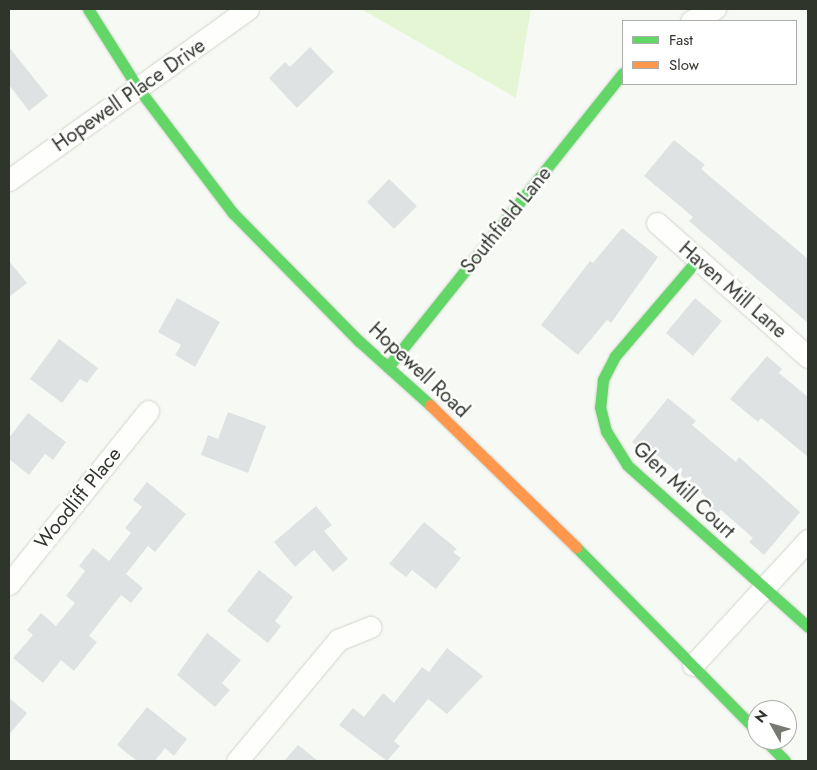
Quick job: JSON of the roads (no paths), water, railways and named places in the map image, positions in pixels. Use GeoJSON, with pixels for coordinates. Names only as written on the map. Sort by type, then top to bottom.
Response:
{"type":"FeatureCollection","features":[{"type":"Feature","properties":{"kind":"street","name":"Hopewell Road"},"geometry":{"type":"LineString","coordinates":[[88,9],[138,88],[233,213],[388,367],[446,419],[694,665],[747,721]]}},
{"type":"Feature","properties":{"kind":"street","name":"Hopewell Place Drive"},"geometry":{"type":"LineString","coordinates":[[9,180],[248,9]]}},
{"type":"Feature","properties":{"kind":"street"},"geometry":{"type":"LineString","coordinates":[[693,20],[715,9]]}},
{"type":"Feature","properties":{"kind":"street","name":"Southfield Lane"},"geometry":{"type":"LineString","coordinates":[[388,367],[622,74]]}},
{"type":"Feature","properties":{"kind":"street","name":"Haven Mill Lane"},"geometry":{"type":"LineString","coordinates":[[657,223],[808,357]]}},
{"type":"Feature","properties":{"kind":"street","name":"Glen Mill Court"},"geometry":{"type":"LineString","coordinates":[[697,260],[615,356],[603,380],[600,407],[612,446],[627,465],[808,627]]}},
{"type":"Feature","properties":{"kind":"street","name":"Woodliff Place"},"geometry":{"type":"LineString","coordinates":[[9,584],[148,411]]}},
{"type":"Feature","properties":{"kind":"street"},"geometry":{"type":"LineString","coordinates":[[694,665],[808,540]]}},
{"type":"Feature","properties":{"kind":"street"},"geometry":{"type":"LineString","coordinates":[[237,761],[338,640],[371,627]]}},
{"type":"Feature","properties":{"kind":"street"},"geometry":{"type":"LineString","coordinates":[[775,750],[785,761]]}}]}
